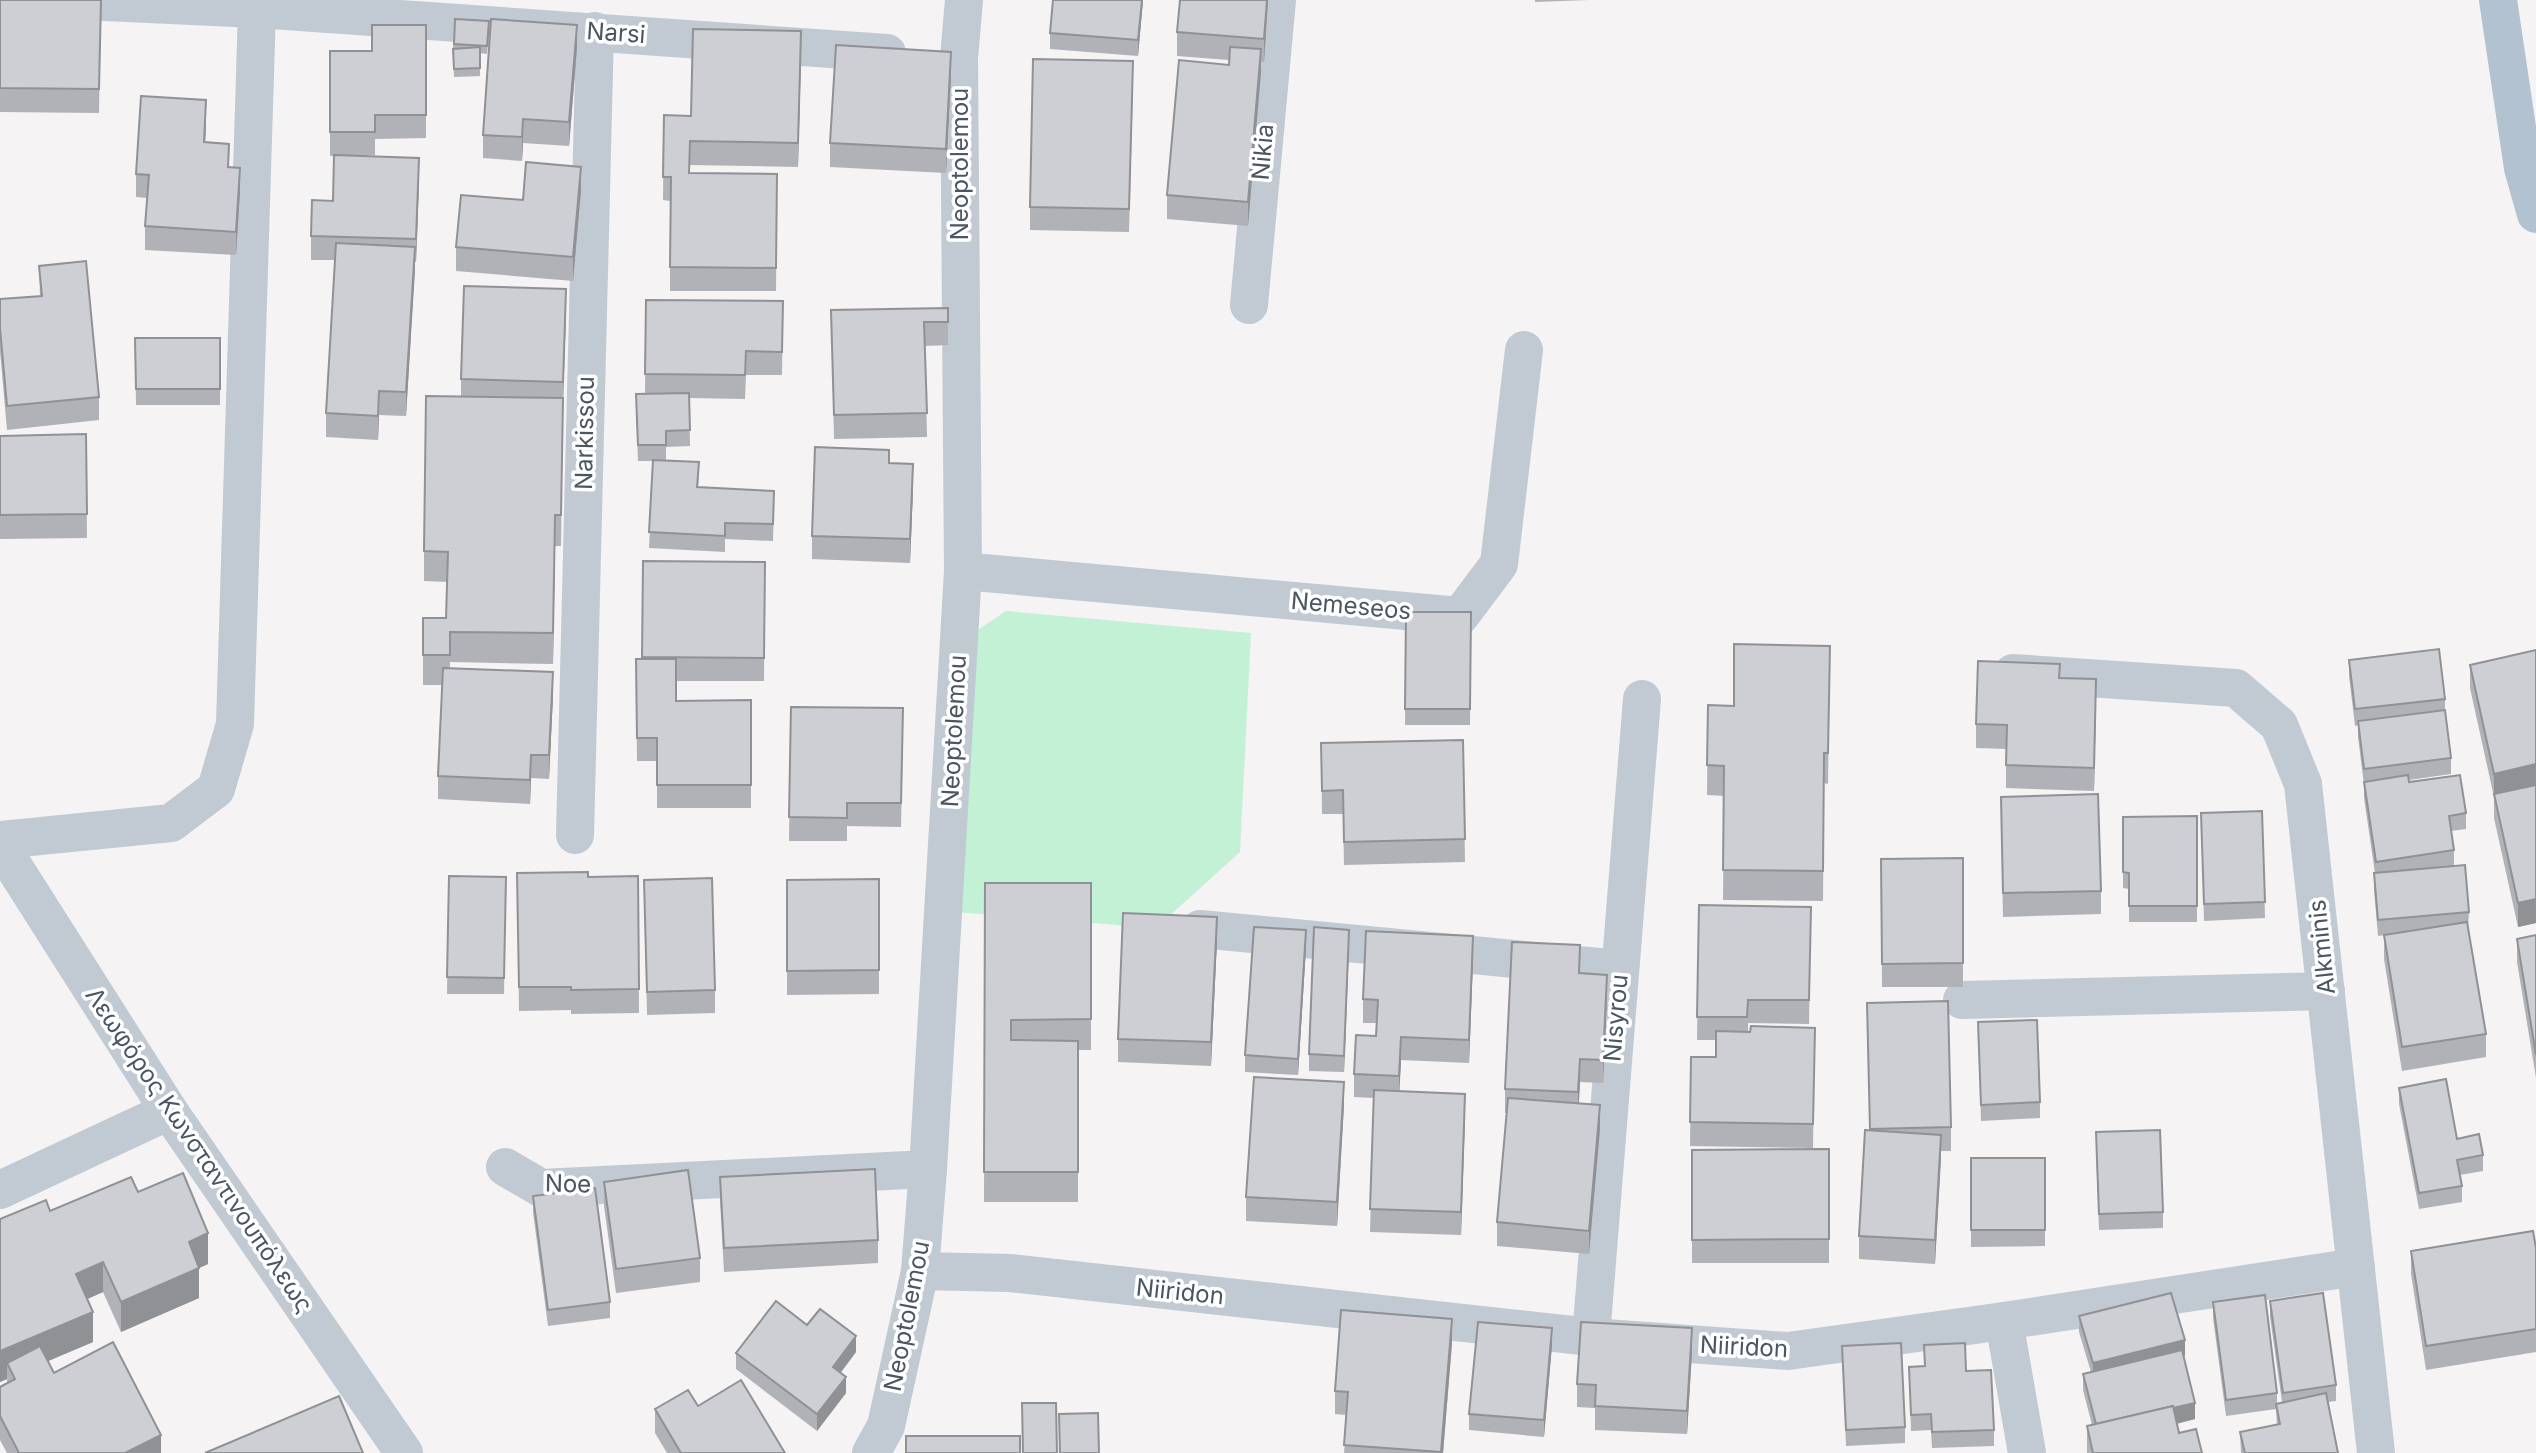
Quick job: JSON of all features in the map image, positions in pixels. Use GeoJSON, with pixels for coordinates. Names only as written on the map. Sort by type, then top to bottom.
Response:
{"type":"FeatureCollection","features":[{"type":"Feature","properties":{"kind":"main road"},"geometry":{"type":"LineString","coordinates":[[2498,0],[2530,168],[2536,214]]}},
{"type":"Feature","properties":{"kind":"street","name":"Narsi"},"geometry":{"type":"LineString","coordinates":[[62,0],[257,9],[959,58]]}},
{"type":"Feature","properties":{"kind":"street","name":"Neoptolemou"},"geometry":{"type":"LineString","coordinates":[[871,1453],[886,1426],[920,1270],[929,1169],[963,571],[959,58],[964,0]]}},
{"type":"Feature","properties":{"kind":"street","name":"Nikia"},"geometry":{"type":"LineString","coordinates":[[1249,305],[1277,0]]}},
{"type":"Feature","properties":{"kind":"street"},"geometry":{"type":"LineString","coordinates":[[0,842],[171,823],[216,789],[235,724],[257,9]]}},
{"type":"Feature","properties":{"kind":"street","name":"Narkissou"},"geometry":{"type":"LineString","coordinates":[[575,835],[596,31]]}},
{"type":"Feature","properties":{"kind":"street","name":"Nemeseos"},"geometry":{"type":"LineString","coordinates":[[963,571],[1460,616],[1499,564],[1524,350]]}},
{"type":"Feature","properties":{"kind":"street","name":"Alkminis"},"geometry":{"type":"LineString","coordinates":[[2013,673],[2236,688],[2279,725],[2304,783],[2376,1453]]}},
{"type":"Feature","properties":{"kind":"street","name":"Nisyrou"},"geometry":{"type":"LineString","coordinates":[[1591,1337],[1642,699]]}},
{"type":"Feature","properties":{"kind":"street","name":"Λεωφόρος Κωνσταντινουπόλεως"},"geometry":{"type":"LineString","coordinates":[[0,842],[169,1111],[404,1453]]}},
{"type":"Feature","properties":{"kind":"street"},"geometry":{"type":"LineString","coordinates":[[1200,929],[1620,969]]}},
{"type":"Feature","properties":{"kind":"street"},"geometry":{"type":"LineString","coordinates":[[1962,1000],[2326,991]]}},
{"type":"Feature","properties":{"kind":"street"},"geometry":{"type":"LineString","coordinates":[[0,1190],[169,1111]]}},
{"type":"Feature","properties":{"kind":"street","name":"Noe"},"geometry":{"type":"LineString","coordinates":[[505,1167],[541,1188],[929,1169]]}},
{"type":"Feature","properties":{"kind":"street","name":"Niiridon"},"geometry":{"type":"LineString","coordinates":[[920,1270],[1010,1273],[1591,1337],[1788,1351],[2356,1267]]}},
{"type":"Feature","properties":{"kind":"street"},"geometry":{"type":"LineString","coordinates":[[2004,1321],[2027,1453]]}},
{"type":"Feature","properties":{"kind":"green space"},"geometry":{"type":"Polygon","coordinates":[[[1006,611],[1251,633],[1240,852],[1156,928],[954,912],[963,640],[1006,611]]]}},
{"type":"Feature","properties":{"kind":"building"},"geometry":{"type":"Polygon","coordinates":[[[0,0],[101,0],[99,89],[0,88],[0,0]]]}},
{"type":"Feature","properties":{"kind":"building"},"geometry":{"type":"Polygon","coordinates":[[[1053,0],[1142,0],[1138,40],[1050,33],[1053,0]]]}},
{"type":"Feature","properties":{"kind":"building"},"geometry":{"type":"Polygon","coordinates":[[[1180,0],[1267,0],[1264,39],[1177,32],[1180,0]]]}},
{"type":"Feature","properties":{"kind":"building"},"geometry":{"type":"Polygon","coordinates":[[[455,19],[489,21],[487,46],[454,44],[455,19]]]}},
{"type":"Feature","properties":{"kind":"building"},"geometry":{"type":"Polygon","coordinates":[[[491,19],[577,25],[569,122],[523,119],[522,137],[483,135],[491,19]]]}},
{"type":"Feature","properties":{"kind":"building"},"geometry":{"type":"Polygon","coordinates":[[[372,25],[426,25],[426,115],[375,115],[375,132],[330,132],[330,51],[372,51],[372,25]]]}},
{"type":"Feature","properties":{"kind":"building"},"geometry":{"type":"Polygon","coordinates":[[[693,29],[801,31],[798,143],[690,141],[689,173],[777,174],[776,268],[670,267],[671,177],[663,177],[664,115],[691,116],[693,29]]]}},
{"type":"Feature","properties":{"kind":"building"},"geometry":{"type":"Polygon","coordinates":[[[836,45],[951,52],[946,149],[830,143],[836,45]]]}},
{"type":"Feature","properties":{"kind":"building"},"geometry":{"type":"Polygon","coordinates":[[[480,47],[480,68],[454,69],[453,49],[480,47]]]}},
{"type":"Feature","properties":{"kind":"building"},"geometry":{"type":"Polygon","coordinates":[[[1230,47],[1261,49],[1248,202],[1167,195],[1179,60],[1229,65],[1230,47]]]}},
{"type":"Feature","properties":{"kind":"building"},"geometry":{"type":"Polygon","coordinates":[[[1033,59],[1133,61],[1129,209],[1030,207],[1033,59]]]}},
{"type":"Feature","properties":{"kind":"building"},"geometry":{"type":"Polygon","coordinates":[[[141,96],[206,100],[204,142],[229,144],[228,167],[240,168],[236,232],[145,226],[149,175],[136,174],[141,96]]]}},
{"type":"Feature","properties":{"kind":"building"},"geometry":{"type":"Polygon","coordinates":[[[334,155],[419,158],[416,239],[311,236],[312,200],[333,201],[334,155]]]}},
{"type":"Feature","properties":{"kind":"building"},"geometry":{"type":"Polygon","coordinates":[[[526,162],[581,167],[573,257],[456,247],[461,195],[523,200],[526,162]]]}},
{"type":"Feature","properties":{"kind":"building"},"geometry":{"type":"Polygon","coordinates":[[[336,243],[415,247],[406,392],[379,391],[378,416],[326,413],[336,243]]]}},
{"type":"Feature","properties":{"kind":"building"},"geometry":{"type":"Polygon","coordinates":[[[86,261],[99,397],[7,406],[0,299],[42,296],[39,266],[86,261]]]}},
{"type":"Feature","properties":{"kind":"building"},"geometry":{"type":"Polygon","coordinates":[[[464,286],[566,289],[563,382],[461,379],[464,286]]]}},
{"type":"Feature","properties":{"kind":"building"},"geometry":{"type":"Polygon","coordinates":[[[646,300],[783,301],[782,352],[746,351],[745,375],[645,374],[646,300]]]}},
{"type":"Feature","properties":{"kind":"building"},"geometry":{"type":"Polygon","coordinates":[[[948,308],[948,322],[924,322],[927,413],[834,415],[831,310],[948,308]]]}},
{"type":"Feature","properties":{"kind":"building"},"geometry":{"type":"Polygon","coordinates":[[[135,338],[220,338],[220,389],[136,389],[135,338]]]}},
{"type":"Feature","properties":{"kind":"building"},"geometry":{"type":"Polygon","coordinates":[[[689,393],[690,430],[666,431],[666,445],[638,445],[636,394],[689,393]]]}},
{"type":"Feature","properties":{"kind":"building"},"geometry":{"type":"Polygon","coordinates":[[[426,396],[563,398],[561,515],[555,515],[553,633],[450,632],[450,655],[423,655],[423,618],[446,618],[448,552],[424,551],[426,396]]]}},
{"type":"Feature","properties":{"kind":"building"},"geometry":{"type":"Polygon","coordinates":[[[86,434],[87,514],[0,515],[0,436],[86,434]]]}},
{"type":"Feature","properties":{"kind":"building"},"geometry":{"type":"Polygon","coordinates":[[[815,447],[889,450],[889,463],[913,464],[910,539],[812,536],[815,447]]]}},
{"type":"Feature","properties":{"kind":"building"},"geometry":{"type":"Polygon","coordinates":[[[653,460],[699,462],[697,487],[774,491],[773,524],[725,523],[725,536],[649,532],[653,460]]]}},
{"type":"Feature","properties":{"kind":"building"},"geometry":{"type":"Polygon","coordinates":[[[643,561],[765,562],[764,658],[642,657],[643,561]]]}},
{"type":"Feature","properties":{"kind":"building"},"geometry":{"type":"Polygon","coordinates":[[[1406,612],[1471,612],[1470,709],[1405,709],[1406,612]]]}},
{"type":"Feature","properties":{"kind":"building"},"geometry":{"type":"Polygon","coordinates":[[[1734,644],[1830,646],[1828,753],[1824,753],[1823,871],[1723,870],[1724,766],[1707,765],[1708,705],[1734,706],[1734,644]]]}},
{"type":"Feature","properties":{"kind":"building"},"geometry":{"type":"Polygon","coordinates":[[[2439,649],[2445,699],[2355,709],[2349,660],[2439,649]]]}},
{"type":"Feature","properties":{"kind":"building"},"geometry":{"type":"Polygon","coordinates":[[[2536,650],[2536,764],[2494,774],[2470,665],[2536,650]]]}},
{"type":"Feature","properties":{"kind":"building"},"geometry":{"type":"Polygon","coordinates":[[[636,659],[676,659],[676,701],[751,700],[751,785],[657,785],[657,738],[637,738],[636,659]]]}},
{"type":"Feature","properties":{"kind":"building"},"geometry":{"type":"Polygon","coordinates":[[[1978,661],[2060,664],[2059,678],[2096,679],[2094,768],[2006,765],[2007,725],[1976,724],[1978,661]]]}},
{"type":"Feature","properties":{"kind":"building"},"geometry":{"type":"Polygon","coordinates":[[[443,668],[553,672],[549,755],[531,755],[530,780],[438,776],[443,668]]]}},
{"type":"Feature","properties":{"kind":"building"},"geometry":{"type":"Polygon","coordinates":[[[791,707],[903,708],[901,803],[847,803],[847,818],[789,817],[791,707]]]}},
{"type":"Feature","properties":{"kind":"building"},"geometry":{"type":"Polygon","coordinates":[[[2445,710],[2451,758],[2364,769],[2358,721],[2445,710]]]}},
{"type":"Feature","properties":{"kind":"building"},"geometry":{"type":"Polygon","coordinates":[[[1463,740],[1465,839],[1344,842],[1343,790],[1322,791],[1321,743],[1463,740]]]}},
{"type":"Feature","properties":{"kind":"building"},"geometry":{"type":"Polygon","coordinates":[[[2408,775],[2409,782],[2460,775],[2466,813],[2449,816],[2454,850],[2376,862],[2364,782],[2408,775]]]}},
{"type":"Feature","properties":{"kind":"building"},"geometry":{"type":"Polygon","coordinates":[[[2536,785],[2536,899],[2518,903],[2494,794],[2536,785]]]}},
{"type":"Feature","properties":{"kind":"building"},"geometry":{"type":"Polygon","coordinates":[[[2098,794],[2101,891],[2003,893],[2001,797],[2098,794]]]}},
{"type":"Feature","properties":{"kind":"building"},"geometry":{"type":"Polygon","coordinates":[[[2262,811],[2265,902],[2204,904],[2201,813],[2262,811]]]}},
{"type":"Feature","properties":{"kind":"building"},"geometry":{"type":"Polygon","coordinates":[[[2197,816],[2197,906],[2129,906],[2129,873],[2123,872],[2123,817],[2197,816]]]}},
{"type":"Feature","properties":{"kind":"building"},"geometry":{"type":"Polygon","coordinates":[[[1963,858],[1963,963],[1882,964],[1881,859],[1963,858]]]}},
{"type":"Feature","properties":{"kind":"building"},"geometry":{"type":"Polygon","coordinates":[[[2465,865],[2469,912],[2378,920],[2374,873],[2465,865]]]}},
{"type":"Feature","properties":{"kind":"building"},"geometry":{"type":"Polygon","coordinates":[[[588,872],[588,877],[638,876],[639,989],[571,990],[571,987],[519,987],[517,873],[588,872]]]}},
{"type":"Feature","properties":{"kind":"building"},"geometry":{"type":"Polygon","coordinates":[[[449,876],[506,877],[504,978],[447,977],[449,876]]]}},
{"type":"Feature","properties":{"kind":"building"},"geometry":{"type":"Polygon","coordinates":[[[712,878],[715,990],[647,992],[644,880],[712,878]]]}},
{"type":"Feature","properties":{"kind":"building"},"geometry":{"type":"Polygon","coordinates":[[[879,879],[879,970],[787,971],[787,880],[879,879]]]}},
{"type":"Feature","properties":{"kind":"building"},"geometry":{"type":"Polygon","coordinates":[[[985,883],[1091,883],[1091,1019],[1011,1020],[1011,1040],[1078,1041],[1078,1172],[984,1172],[985,883]]]}},
{"type":"Feature","properties":{"kind":"building"},"geometry":{"type":"Polygon","coordinates":[[[1699,905],[1811,907],[1809,1000],[1748,1000],[1747,1017],[1697,1017],[1699,905]]]}},
{"type":"Feature","properties":{"kind":"building"},"geometry":{"type":"Polygon","coordinates":[[[1123,913],[1217,917],[1211,1042],[1118,1039],[1123,913]]]}},
{"type":"Feature","properties":{"kind":"building"},"geometry":{"type":"Polygon","coordinates":[[[2467,922],[2486,1034],[2402,1047],[2384,935],[2467,922]]]}},
{"type":"Feature","properties":{"kind":"building"},"geometry":{"type":"Polygon","coordinates":[[[1254,927],[1306,930],[1298,1059],[1245,1055],[1254,927]]]}},
{"type":"Feature","properties":{"kind":"building"},"geometry":{"type":"Polygon","coordinates":[[[1314,927],[1349,930],[1344,1056],[1309,1054],[1314,927]]]}},
{"type":"Feature","properties":{"kind":"building"},"geometry":{"type":"Polygon","coordinates":[[[1366,931],[1473,936],[1469,1040],[1401,1037],[1399,1076],[1354,1074],[1356,1035],[1376,1036],[1378,1000],[1363,999],[1366,931]]]}},
{"type":"Feature","properties":{"kind":"building"},"geometry":{"type":"Polygon","coordinates":[[[2536,935],[2536,1055],[2517,939],[2536,935]]]}},
{"type":"Feature","properties":{"kind":"building"},"geometry":{"type":"Polygon","coordinates":[[[1512,942],[1580,945],[1579,973],[1607,975],[1603,1060],[1580,1059],[1578,1092],[1505,1089],[1512,942]]]}},
{"type":"Feature","properties":{"kind":"building"},"geometry":{"type":"Polygon","coordinates":[[[1948,1001],[1951,1127],[1870,1129],[1867,1003],[1948,1001]]]}},
{"type":"Feature","properties":{"kind":"building"},"geometry":{"type":"Polygon","coordinates":[[[2037,1020],[2040,1102],[1981,1105],[1978,1022],[2037,1020]]]}},
{"type":"Feature","properties":{"kind":"building"},"geometry":{"type":"Polygon","coordinates":[[[1751,1026],[1815,1028],[1813,1124],[1690,1122],[1691,1057],[1716,1057],[1716,1031],[1750,1032],[1751,1026]]]}},
{"type":"Feature","properties":{"kind":"building"},"geometry":{"type":"Polygon","coordinates":[[[1254,1077],[1344,1082],[1337,1202],[1246,1197],[1254,1077]]]}},
{"type":"Feature","properties":{"kind":"building"},"geometry":{"type":"Polygon","coordinates":[[[2446,1079],[2457,1139],[2479,1134],[2483,1155],[2457,1160],[2462,1186],[2419,1193],[2399,1088],[2446,1079]]]}},
{"type":"Feature","properties":{"kind":"building"},"geometry":{"type":"Polygon","coordinates":[[[1374,1090],[1465,1094],[1461,1212],[1370,1209],[1374,1090]]]}},
{"type":"Feature","properties":{"kind":"building"},"geometry":{"type":"Polygon","coordinates":[[[1508,1098],[1600,1105],[1589,1231],[1497,1222],[1508,1098]]]}},
{"type":"Feature","properties":{"kind":"building"},"geometry":{"type":"Polygon","coordinates":[[[1865,1130],[1941,1135],[1935,1240],[1859,1236],[1865,1130]]]}},
{"type":"Feature","properties":{"kind":"building"},"geometry":{"type":"Polygon","coordinates":[[[2160,1130],[2163,1212],[2099,1214],[2096,1132],[2160,1130]]]}},
{"type":"Feature","properties":{"kind":"building"},"geometry":{"type":"Polygon","coordinates":[[[1829,1149],[1829,1239],[1692,1240],[1692,1150],[1829,1149]]]}},
{"type":"Feature","properties":{"kind":"building"},"geometry":{"type":"Polygon","coordinates":[[[1971,1158],[2045,1158],[2045,1230],[1971,1230],[1971,1158]]]}},
{"type":"Feature","properties":{"kind":"building"},"geometry":{"type":"Polygon","coordinates":[[[875,1169],[878,1240],[724,1248],[720,1177],[875,1169]]]}},
{"type":"Feature","properties":{"kind":"building"},"geometry":{"type":"Polygon","coordinates":[[[688,1170],[700,1258],[616,1269],[604,1182],[688,1170]]]}},
{"type":"Feature","properties":{"kind":"building"},"geometry":{"type":"Polygon","coordinates":[[[183,1173],[208,1233],[189,1242],[199,1268],[121,1302],[103,1262],[76,1274],[93,1312],[0,1351],[0,1219],[46,1200],[50,1211],[131,1177],[138,1192],[183,1173]]]}},
{"type":"Feature","properties":{"kind":"building"},"geometry":{"type":"Polygon","coordinates":[[[595,1188],[610,1302],[548,1310],[533,1196],[595,1188]]]}},
{"type":"Feature","properties":{"kind":"building"},"geometry":{"type":"Polygon","coordinates":[[[2533,1231],[2536,1248],[2536,1329],[2426,1346],[2411,1251],[2533,1231]]]}},
{"type":"Feature","properties":{"kind":"building"},"geometry":{"type":"Polygon","coordinates":[[[2171,1293],[2185,1340],[2093,1363],[2079,1316],[2171,1293]]]}},
{"type":"Feature","properties":{"kind":"building"},"geometry":{"type":"Polygon","coordinates":[[[2323,1293],[2336,1385],[2283,1393],[2270,1301],[2323,1293]]]}},
{"type":"Feature","properties":{"kind":"building"},"geometry":{"type":"Polygon","coordinates":[[[2265,1295],[2277,1393],[2226,1400],[2213,1302],[2265,1295]]]}},
{"type":"Feature","properties":{"kind":"building"},"geometry":{"type":"Polygon","coordinates":[[[776,1301],[807,1325],[820,1309],[856,1336],[833,1367],[846,1377],[817,1414],[736,1353],[776,1301]]]}},
{"type":"Feature","properties":{"kind":"building"},"geometry":{"type":"Polygon","coordinates":[[[1341,1310],[1452,1319],[1441,1452],[1344,1445],[1348,1392],[1335,1391],[1341,1310]]]}},
{"type":"Feature","properties":{"kind":"building"},"geometry":{"type":"Polygon","coordinates":[[[1478,1322],[1552,1328],[1544,1420],[1469,1414],[1478,1322]]]}},
{"type":"Feature","properties":{"kind":"building"},"geometry":{"type":"Polygon","coordinates":[[[1581,1322],[1692,1328],[1687,1411],[1595,1406],[1596,1385],[1577,1384],[1581,1322]]]}},
{"type":"Feature","properties":{"kind":"building"},"geometry":{"type":"Polygon","coordinates":[[[113,1342],[161,1435],[125,1453],[19,1453],[0,1416],[0,1387],[15,1379],[7,1363],[40,1346],[54,1373],[113,1342]]]}},
{"type":"Feature","properties":{"kind":"building"},"geometry":{"type":"Polygon","coordinates":[[[1901,1343],[1905,1427],[1846,1430],[1842,1346],[1901,1343]]]}},
{"type":"Feature","properties":{"kind":"building"},"geometry":{"type":"Polygon","coordinates":[[[1965,1343],[1966,1371],[1991,1370],[1994,1430],[1932,1432],[1931,1414],[1911,1415],[1909,1367],[1925,1366],[1924,1345],[1965,1343]]]}},
{"type":"Feature","properties":{"kind":"building"},"geometry":{"type":"Polygon","coordinates":[[[2182,1350],[2195,1403],[2096,1424],[2083,1374],[2182,1350]]]}},
{"type":"Feature","properties":{"kind":"building"},"geometry":{"type":"Polygon","coordinates":[[[741,1380],[785,1453],[681,1453],[655,1409],[688,1390],[698,1406],[741,1380]]]}},
{"type":"Feature","properties":{"kind":"building"},"geometry":{"type":"Polygon","coordinates":[[[2326,1393],[2338,1453],[2245,1453],[2240,1432],[2280,1424],[2276,1404],[2326,1393]]]}},
{"type":"Feature","properties":{"kind":"building"},"geometry":{"type":"Polygon","coordinates":[[[339,1396],[363,1453],[205,1453],[339,1396]]]}},
{"type":"Feature","properties":{"kind":"building"},"geometry":{"type":"Polygon","coordinates":[[[1022,1403],[1056,1403],[1057,1453],[1023,1453],[1022,1403]]]}},
{"type":"Feature","properties":{"kind":"building"},"geometry":{"type":"Polygon","coordinates":[[[2173,1406],[2179,1433],[2196,1429],[2202,1453],[2093,1453],[2087,1426],[2173,1406]]]}},
{"type":"Feature","properties":{"kind":"building"},"geometry":{"type":"Polygon","coordinates":[[[1098,1413],[1099,1453],[1060,1453],[1059,1414],[1098,1413]]]}},
{"type":"Feature","properties":{"kind":"building"},"geometry":{"type":"Polygon","coordinates":[[[906,1436],[1020,1436],[1020,1453],[906,1453],[906,1436]]]}}]}
